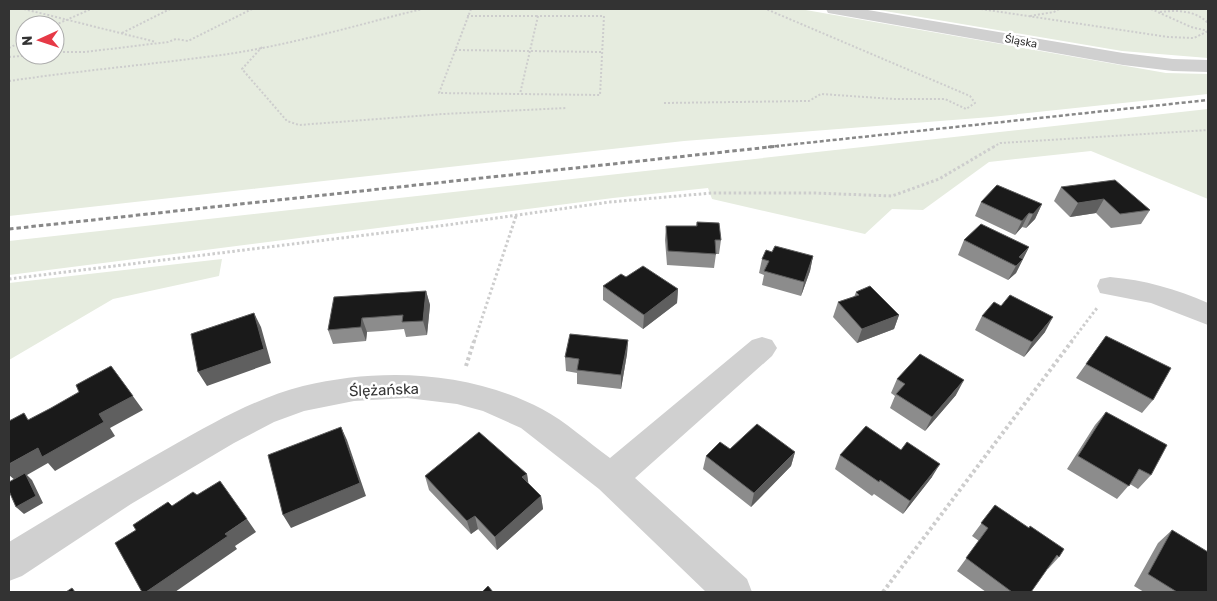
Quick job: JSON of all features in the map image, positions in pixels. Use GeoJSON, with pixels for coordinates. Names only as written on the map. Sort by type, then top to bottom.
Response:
{"type":"FeatureCollection","features":[{"type":"Feature","properties":{"kind":"street","name":"Śląska"},"geometry":{"type":"LineString","coordinates":[[834,9],[1123,59],[1173,65],[1208,66]]}},
{"type":"Feature","properties":{"kind":"street"},"geometry":{"type":"LineString","coordinates":[[1110,286],[1134,288],[1171,298],[1208,314]]}},
{"type":"Feature","properties":{"kind":"street"},"geometry":{"type":"LineString","coordinates":[[611,478],[762,348]]}},
{"type":"Feature","properties":{"kind":"street","name":"Ślężańska"},"geometry":{"type":"LineString","coordinates":[[9,563],[119,493],[223,433],[263,413],[302,399],[354,389],[407,386],[457,392],[490,401],[532,418],[611,478],[733,592]]}},
{"type":"Feature","properties":{"kind":"path"},"geometry":{"type":"LineString","coordinates":[[24,9],[159,42]]}},
{"type":"Feature","properties":{"kind":"path"},"geometry":{"type":"LineString","coordinates":[[67,20],[91,9]]}},
{"type":"Feature","properties":{"kind":"path"},"geometry":{"type":"LineString","coordinates":[[122,33],[170,9]]}},
{"type":"Feature","properties":{"kind":"path"},"geometry":{"type":"LineString","coordinates":[[65,52],[85,52],[168,42],[176,39],[188,40],[252,9]]}},
{"type":"Feature","properties":{"kind":"path"},"geometry":{"type":"LineString","coordinates":[[9,81],[93,69],[214,56],[262,47],[422,9]]}},
{"type":"Feature","properties":{"kind":"path"},"geometry":{"type":"LineString","coordinates":[[466,16],[604,16],[600,95],[439,93],[466,16],[471,9]]}},
{"type":"Feature","properties":{"kind":"path"},"geometry":{"type":"LineString","coordinates":[[664,103],[809,101],[821,94],[894,99],[945,99],[966,109],[975,103],[970,96],[766,9]]}},
{"type":"Feature","properties":{"kind":"path"},"geometry":{"type":"LineString","coordinates":[[980,9],[1189,39],[1202,36],[1208,31]]}},
{"type":"Feature","properties":{"kind":"path"},"geometry":{"type":"LineString","coordinates":[[1002,13],[1004,9]]}},
{"type":"Feature","properties":{"kind":"path"},"geometry":{"type":"LineString","coordinates":[[1024,16],[1054,12],[1059,9]]}},
{"type":"Feature","properties":{"kind":"path"},"geometry":{"type":"LineString","coordinates":[[1151,9],[1191,27],[1208,31]]}},
{"type":"Feature","properties":{"kind":"path"},"geometry":{"type":"LineString","coordinates":[[1158,12],[1183,11],[1197,15],[1208,23]]}},
{"type":"Feature","properties":{"kind":"path"},"geometry":{"type":"LineString","coordinates":[[520,94],[538,16]]}},
{"type":"Feature","properties":{"kind":"path"},"geometry":{"type":"LineString","coordinates":[[262,47],[242,68],[280,114],[287,121],[299,126],[443,114],[566,108]]}},
{"type":"Feature","properties":{"kind":"path"},"geometry":{"type":"LineString","coordinates":[[455,50],[602,52]]}},
{"type":"Feature","properties":{"kind":"path"},"geometry":{"type":"LineString","coordinates":[[9,279],[516,216],[610,202],[712,193],[814,193],[892,196],[939,179],[1000,142],[1208,130]]}},
{"type":"Feature","properties":{"kind":"path"},"geometry":{"type":"LineString","coordinates":[[457,392],[516,216]]}},
{"type":"Feature","properties":{"kind":"path"},"geometry":{"type":"LineString","coordinates":[[883,592],[1104,299],[1110,286]]}},
{"type":"Feature","properties":{"kind":"shaded area"},"geometry":{"type":"Polygon","coordinates":[[[9,9],[800,9],[1166,73],[1208,74],[1208,94],[991,117],[684,141],[9,216],[9,9]]]}},
{"type":"Feature","properties":{"kind":"shaded area"},"geometry":{"type":"Polygon","coordinates":[[[873,9],[1208,9],[1208,58],[1122,51],[873,9]]]}},
{"type":"Feature","properties":{"kind":"shaded area"},"geometry":{"type":"Polygon","coordinates":[[[1208,109],[1208,199],[1091,151],[989,162],[923,210],[892,209],[865,234],[712,199],[708,188],[613,198],[9,275],[9,241],[1208,109]]]}},
{"type":"Feature","properties":{"kind":"shaded area"},"geometry":{"type":"Polygon","coordinates":[[[222,259],[219,276],[113,299],[9,360],[9,283],[222,259]]]}},
{"type":"Feature","properties":{"kind":"building"},"geometry":{"type":"Polygon","coordinates":[[[1115,180],[1150,210],[1120,214],[1104,199],[1078,203],[1061,187],[1115,180]]]}},
{"type":"Feature","properties":{"kind":"building"},"geometry":{"type":"Polygon","coordinates":[[[997,185],[1042,204],[1033,214],[1029,213],[1022,221],[981,202],[997,185]]]}},
{"type":"Feature","properties":{"kind":"building"},"geometry":{"type":"Polygon","coordinates":[[[697,222],[719,223],[721,240],[715,240],[716,254],[668,251],[666,226],[697,226],[697,222]]]}},
{"type":"Feature","properties":{"kind":"building"},"geometry":{"type":"Polygon","coordinates":[[[981,224],[1029,247],[1019,257],[1023,259],[1016,266],[964,240],[981,224]]]}},
{"type":"Feature","properties":{"kind":"building"},"geometry":{"type":"Polygon","coordinates":[[[775,246],[813,256],[804,282],[764,271],[769,261],[762,259],[766,250],[772,252],[775,246]]]}},
{"type":"Feature","properties":{"kind":"building"},"geometry":{"type":"Polygon","coordinates":[[[643,266],[678,289],[644,315],[603,286],[621,274],[626,277],[643,266]]]}},
{"type":"Feature","properties":{"kind":"building"},"geometry":{"type":"Polygon","coordinates":[[[870,286],[899,315],[862,329],[838,302],[859,295],[856,292],[870,286]]]}},
{"type":"Feature","properties":{"kind":"building"},"geometry":{"type":"Polygon","coordinates":[[[426,291],[423,321],[402,322],[403,315],[362,318],[361,327],[328,330],[334,297],[426,291]]]}},
{"type":"Feature","properties":{"kind":"building"},"geometry":{"type":"Polygon","coordinates":[[[1010,295],[1053,317],[1032,342],[982,316],[994,302],[1001,306],[1010,295]]]}},
{"type":"Feature","properties":{"kind":"building"},"geometry":{"type":"Polygon","coordinates":[[[254,313],[264,349],[198,372],[191,334],[254,313]]]}},
{"type":"Feature","properties":{"kind":"building"},"geometry":{"type":"Polygon","coordinates":[[[570,334],[628,340],[621,375],[577,370],[579,359],[565,357],[570,334]]]}},
{"type":"Feature","properties":{"kind":"building"},"geometry":{"type":"Polygon","coordinates":[[[1106,336],[1171,368],[1153,400],[1086,364],[1106,336]]]}},
{"type":"Feature","properties":{"kind":"building"},"geometry":{"type":"Polygon","coordinates":[[[920,354],[964,380],[932,417],[896,394],[905,384],[897,379],[920,354]]]}},
{"type":"Feature","properties":{"kind":"building"},"geometry":{"type":"Polygon","coordinates":[[[111,366],[133,396],[99,414],[104,422],[42,457],[38,448],[9,464],[9,421],[24,413],[28,420],[51,408],[79,392],[76,385],[111,366]]]}},
{"type":"Feature","properties":{"kind":"building"},"geometry":{"type":"Polygon","coordinates":[[[1106,412],[1167,445],[1151,475],[1139,469],[1129,486],[1078,456],[1106,412]]]}},
{"type":"Feature","properties":{"kind":"building"},"geometry":{"type":"Polygon","coordinates":[[[757,424],[795,452],[754,493],[706,456],[720,442],[730,449],[757,424]]]}},
{"type":"Feature","properties":{"kind":"building"},"geometry":{"type":"Polygon","coordinates":[[[866,426],[901,450],[907,442],[940,464],[910,501],[840,455],[866,426]]]}},
{"type":"Feature","properties":{"kind":"building"},"geometry":{"type":"Polygon","coordinates":[[[341,427],[360,483],[283,515],[268,455],[341,427]]]}},
{"type":"Feature","properties":{"kind":"building"},"geometry":{"type":"Polygon","coordinates":[[[479,432],[527,474],[522,477],[541,496],[495,537],[475,516],[467,521],[425,476],[479,432]]]}},
{"type":"Feature","properties":{"kind":"building"},"geometry":{"type":"Polygon","coordinates":[[[25,473],[36,496],[16,507],[9,491],[9,482],[25,473]]]}},
{"type":"Feature","properties":{"kind":"building"},"geometry":{"type":"Polygon","coordinates":[[[220,481],[247,519],[225,534],[228,536],[146,592],[142,592],[115,543],[136,530],[133,525],[168,502],[172,506],[193,492],[197,495],[220,481]]]}},
{"type":"Feature","properties":{"kind":"building"},"geometry":{"type":"Polygon","coordinates":[[[995,505],[1064,549],[1059,557],[1057,555],[1031,592],[1012,592],[966,558],[988,528],[981,523],[995,505]]]}},
{"type":"Feature","properties":{"kind":"building"},"geometry":{"type":"Polygon","coordinates":[[[1172,530],[1208,552],[1208,592],[1177,592],[1148,574],[1172,530]]]}},
{"type":"Feature","properties":{"kind":"building"},"geometry":{"type":"Polygon","coordinates":[[[488,586],[493,592],[482,592],[488,586]]]}},
{"type":"Feature","properties":{"kind":"building"},"geometry":{"type":"Polygon","coordinates":[[[72,588],[75,592],[66,592],[72,588]]]}},
{"type":"Feature","properties":{"kind":"railway"},"geometry":{"type":"LineString","coordinates":[[768,147],[1208,100]]}},
{"type":"Feature","properties":{"kind":"railway"},"geometry":{"type":"LineString","coordinates":[[9,229],[779,146]]}}]}
